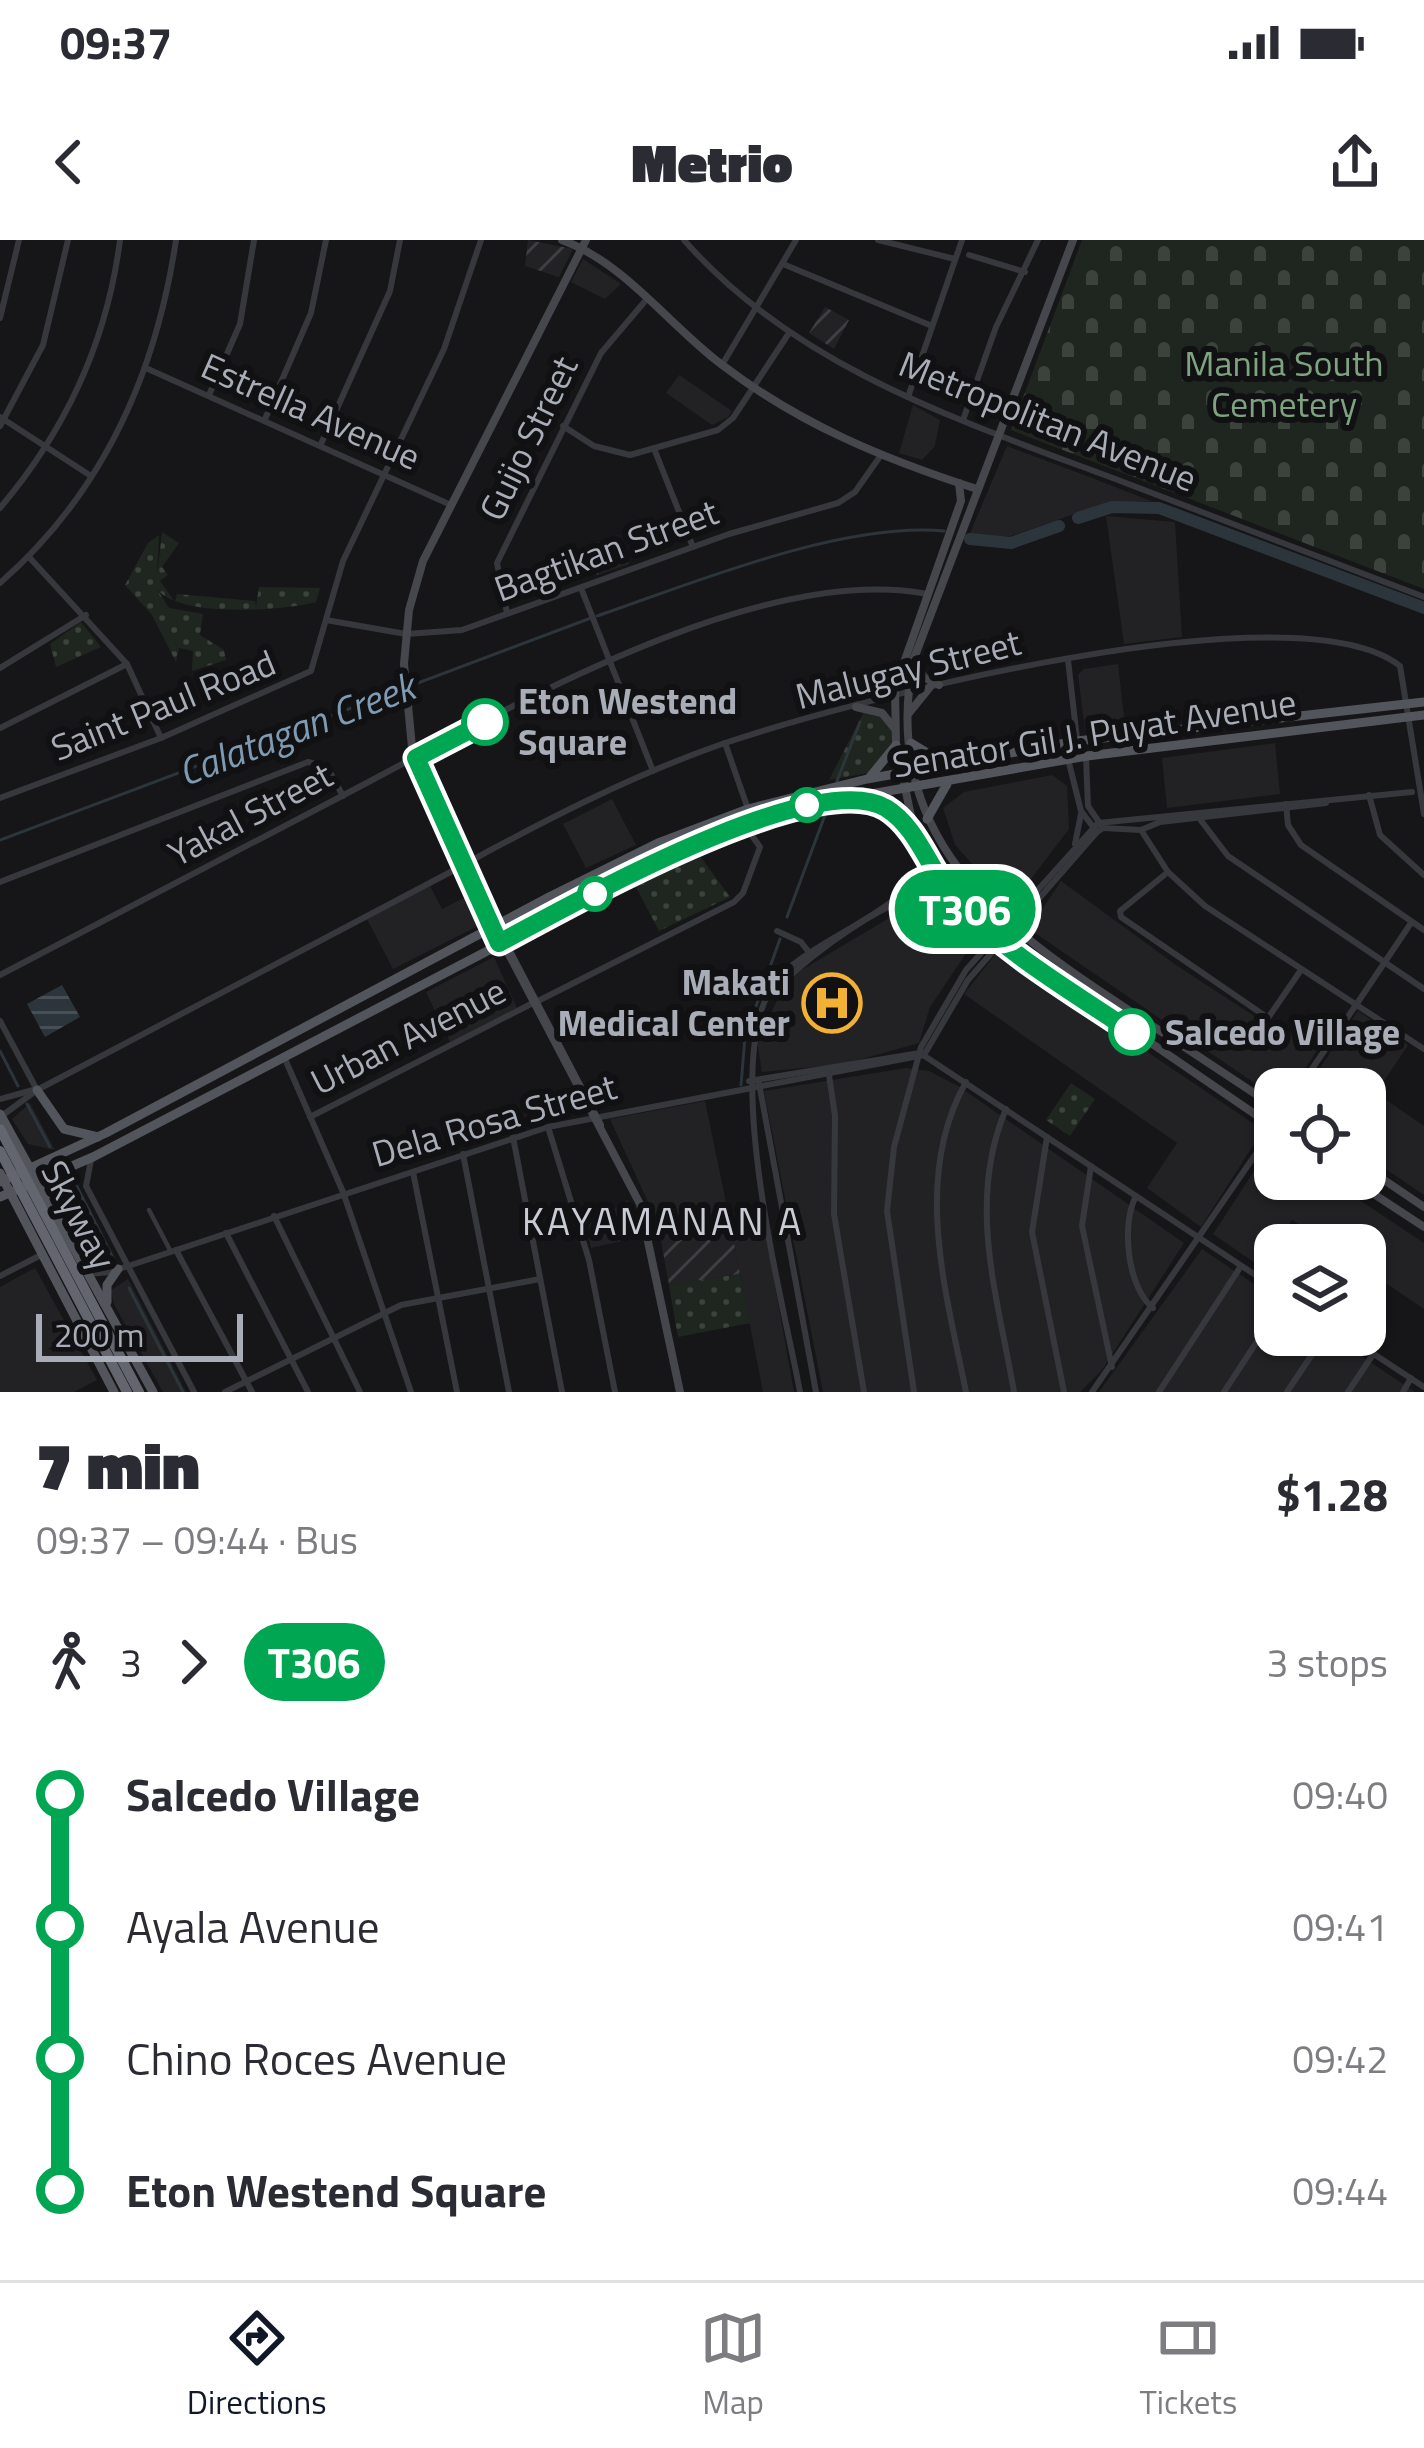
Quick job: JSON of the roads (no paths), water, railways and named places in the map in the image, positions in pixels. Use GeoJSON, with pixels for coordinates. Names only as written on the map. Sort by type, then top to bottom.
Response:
{"type":"FeatureCollection","features":[{"type":"Feature","properties":{"kind":"highway","name":"Skyway"},"geometry":{"type":"LineString","coordinates":[[0,1129],[137,1391]]}},
{"type":"Feature","properties":{"kind":"highway","name":"Skyway"},"geometry":{"type":"LineString","coordinates":[[0,1151],[137,1391]]}},
{"type":"Feature","properties":{"kind":"main road"},"geometry":{"type":"LineString","coordinates":[[562,240],[584,244],[722,365],[828,434],[977,489]]}},
{"type":"Feature","properties":{"kind":"main road"},"geometry":{"type":"LineString","coordinates":[[1073,240],[913,662],[908,715],[919,786],[928,819],[955,868],[1009,926],[1254,1093]]}},
{"type":"Feature","properties":{"kind":"main road"},"geometry":{"type":"LineString","coordinates":[[584,244],[418,574],[406,634],[404,694],[416,758],[462,864],[646,1220],[680,1392]]}},
{"type":"Feature","properties":{"kind":"main road"},"geometry":{"type":"LineString","coordinates":[[959,483],[961,501],[925,594],[894,697],[896,745],[916,840],[944,886],[998,938],[1254,1113]]}},
{"type":"Feature","properties":{"kind":"main road"},"geometry":{"type":"LineString","coordinates":[[961,501],[977,489]]}},
{"type":"Feature","properties":{"kind":"main road"},"geometry":{"type":"LineString","coordinates":[[908,715],[934,686],[913,662]]}},
{"type":"Feature","properties":{"kind":"main road","name":"Senator Gil J. Puyat Avenue"},"geometry":{"type":"LineString","coordinates":[[1,1178],[98,1137],[658,843],[748,809],[867,779],[1078,741],[1424,702]]}},
{"type":"Feature","properties":{"kind":"main road"},"geometry":{"type":"LineString","coordinates":[[856,707],[882,713],[895,730]]}},
{"type":"Feature","properties":{"kind":"main road","name":"Senator Gil J. Puyat Avenue"},"geometry":{"type":"LineString","coordinates":[[5,1195],[93,1157],[668,856],[745,826],[848,798],[1068,759],[1424,715]]}},
{"type":"Feature","properties":{"kind":"main road"},"geometry":{"type":"LineString","coordinates":[[911,743],[925,756],[950,764]]}},
{"type":"Feature","properties":{"kind":"main road"},"geometry":{"type":"LineString","coordinates":[[867,779],[896,745]]}},
{"type":"Feature","properties":{"kind":"main road"},"geometry":{"type":"LineString","coordinates":[[928,819],[938,794],[952,780]]}},
{"type":"Feature","properties":{"kind":"main road"},"geometry":{"type":"LineString","coordinates":[[848,798],[889,810],[916,840]]}},
{"type":"Feature","properties":{"kind":"main road"},"geometry":{"type":"LineString","coordinates":[[37,1090],[64,1129],[98,1137]]}},
{"type":"Feature","properties":{"kind":"main road"},"geometry":{"type":"LineString","coordinates":[[0,1116],[153,1392]]}},
{"type":"Feature","properties":{"kind":"main road"},"geometry":{"type":"LineString","coordinates":[[51,1208],[52,1187],[69,1167]]}},
{"type":"Feature","properties":{"kind":"main road"},"geometry":{"type":"LineString","coordinates":[[1,1178],[5,1195],[114,1392]]}},
{"type":"Feature","properties":{"kind":"main road"},"geometry":{"type":"LineString","coordinates":[[1386,1181],[1424,1207]]}},
{"type":"Feature","properties":{"kind":"main road"},"geometry":{"type":"LineString","coordinates":[[1384,1200],[1424,1227]]}},
{"type":"Feature","properties":{"kind":"main road"},"geometry":{"type":"LineString","coordinates":[[112,1319],[105,1292],[124,1268]]}},
{"type":"Feature","properties":{"kind":"street"},"geometry":{"type":"LineString","coordinates":[[0,318],[19,240]]}},
{"type":"Feature","properties":{"kind":"street"},"geometry":{"type":"LineString","coordinates":[[68,240],[44,345],[2,421],[92,476]]}},
{"type":"Feature","properties":{"kind":"street"},"geometry":{"type":"LineString","coordinates":[[0,508],[46,447],[78,393],[98,341],[120,240]]}},
{"type":"Feature","properties":{"kind":"street"},"geometry":{"type":"LineString","coordinates":[[0,583],[29,557],[92,476],[148,369],[176,240]]}},
{"type":"Feature","properties":{"kind":"street"},"geometry":{"type":"LineString","coordinates":[[209,395],[240,324],[254,240]]}},
{"type":"Feature","properties":{"kind":"street"},"geometry":{"type":"LineString","coordinates":[[265,419],[311,313],[326,240]]}},
{"type":"Feature","properties":{"kind":"street"},"geometry":{"type":"LineString","coordinates":[[321,444],[390,291],[400,240]]}},
{"type":"Feature","properties":{"kind":"street","name":"Saint Paul Road"},"geometry":{"type":"LineString","coordinates":[[0,798],[304,679],[318,656],[343,561],[444,349],[482,240]]}},
{"type":"Feature","properties":{"kind":"street","name":"Metropolitan Avenue"},"geometry":{"type":"LineString","coordinates":[[684,240],[790,333],[908,397],[1424,597]]}},
{"type":"Feature","properties":{"kind":"street"},"geometry":{"type":"LineString","coordinates":[[691,248],[698,240]]}},
{"type":"Feature","properties":{"kind":"street"},"geometry":{"type":"LineString","coordinates":[[878,240],[955,259]]}},
{"type":"Feature","properties":{"kind":"street"},"geometry":{"type":"LineString","coordinates":[[908,397],[962,240]]}},
{"type":"Feature","properties":{"kind":"street"},"geometry":{"type":"LineString","coordinates":[[963,421],[996,327],[1038,240]]}},
{"type":"Feature","properties":{"kind":"street"},"geometry":{"type":"LineString","coordinates":[[722,365],[759,310],[792,241]]}},
{"type":"Feature","properties":{"kind":"street"},"geometry":{"type":"LineString","coordinates":[[969,255],[1024,272]]}},
{"type":"Feature","properties":{"kind":"street"},"geometry":{"type":"LineString","coordinates":[[783,264],[932,326]]}},
{"type":"Feature","properties":{"kind":"street","name":"Guijo Street"},"geometry":{"type":"LineString","coordinates":[[507,614],[497,563],[608,342],[646,300]]}},
{"type":"Feature","properties":{"kind":"street"},"geometry":{"type":"LineString","coordinates":[[562,426],[606,451],[655,451],[718,430],[754,388],[790,333]]}},
{"type":"Feature","properties":{"kind":"street","name":"Estrella Avenue"},"geometry":{"type":"LineString","coordinates":[[148,369],[451,505]]}},
{"type":"Feature","properties":{"kind":"street"},"geometry":{"type":"LineString","coordinates":[[655,451],[693,547]]}},
{"type":"Feature","properties":{"kind":"street","name":"Bagtikan Street"},"geometry":{"type":"LineString","coordinates":[[326,620],[406,634],[449,634],[693,547],[847,499],[881,455]]}},
{"type":"Feature","properties":{"kind":"street"},"geometry":{"type":"LineString","coordinates":[[29,557],[128,664],[161,738]]}},
{"type":"Feature","properties":{"kind":"street","name":"Yakal Street"},"geometry":{"type":"LineString","coordinates":[[0,974],[609,663],[815,595],[876,587],[937,596]]}},
{"type":"Feature","properties":{"kind":"street"},"geometry":{"type":"LineString","coordinates":[[580,588],[653,770]]}},
{"type":"Feature","properties":{"kind":"street"},"geometry":{"type":"LineString","coordinates":[[0,668],[86,615]]}},
{"type":"Feature","properties":{"kind":"street","name":"Malugay Street"},"geometry":{"type":"LineString","coordinates":[[0,1116],[37,1090],[462,864],[653,770],[724,743],[934,686],[1068,660],[1229,640],[1326,639],[1374,650],[1405,674],[1408,703]]}},
{"type":"Feature","properties":{"kind":"street"},"geometry":{"type":"LineString","coordinates":[[1068,660],[1078,741]]}},
{"type":"Feature","properties":{"kind":"street"},"geometry":{"type":"LineString","coordinates":[[0,728],[128,664]]}},
{"type":"Feature","properties":{"kind":"street"},"geometry":{"type":"LineString","coordinates":[[1408,703],[1424,814]]}},
{"type":"Feature","properties":{"kind":"street"},"geometry":{"type":"LineString","coordinates":[[724,743],[748,809]]}},
{"type":"Feature","properties":{"kind":"street"},"geometry":{"type":"LineString","coordinates":[[1087,756],[1088,806],[1098,828]]}},
{"type":"Feature","properties":{"kind":"street"},"geometry":{"type":"LineString","coordinates":[[1068,759],[1081,811],[1075,844]]}},
{"type":"Feature","properties":{"kind":"street"},"geometry":{"type":"LineString","coordinates":[[0,882],[308,762],[327,767],[343,796]]}},
{"type":"Feature","properties":{"kind":"street"},"geometry":{"type":"LineString","coordinates":[[1009,926],[1075,844],[1098,828],[1418,791]]}},
{"type":"Feature","properties":{"kind":"street"},"geometry":{"type":"LineString","coordinates":[[1369,797],[1380,835],[1424,875]]}},
{"type":"Feature","properties":{"kind":"street"},"geometry":{"type":"LineString","coordinates":[[1286,805],[1288,825],[1301,845],[1424,930]]}},
{"type":"Feature","properties":{"kind":"street"},"geometry":{"type":"LineString","coordinates":[[1081,811],[1098,828],[1141,830],[1198,814]]}},
{"type":"Feature","properties":{"kind":"street"},"geometry":{"type":"LineString","coordinates":[[1198,814],[1228,856],[1424,989]]}},
{"type":"Feature","properties":{"kind":"street","name":"Urban Avenue"},"geometry":{"type":"LineString","coordinates":[[310,1117],[734,902],[760,847],[745,826]]}},
{"type":"Feature","properties":{"kind":"street"},"geometry":{"type":"LineString","coordinates":[[914,1392],[887,1211],[894,1147],[921,1055],[998,938],[1098,828]]}},
{"type":"Feature","properties":{"kind":"street"},"geometry":{"type":"LineString","coordinates":[[1141,830],[1168,872],[1205,906],[1424,1049]]}},
{"type":"Feature","properties":{"kind":"street"},"geometry":{"type":"LineString","coordinates":[[800,1392],[754,1081],[753,1041],[770,993],[821,944],[907,890],[928,863]]}},
{"type":"Feature","properties":{"kind":"street"},"geometry":{"type":"LineString","coordinates":[[1168,872],[1120,914],[1268,1018],[1301,970]]}},
{"type":"Feature","properties":{"kind":"street"},"geometry":{"type":"LineString","coordinates":[[811,956],[918,892],[944,886]]}},
{"type":"Feature","properties":{"kind":"street"},"geometry":{"type":"LineString","coordinates":[[1314,1068],[1412,922]]}},
{"type":"Feature","properties":{"kind":"street"},"geometry":{"type":"LineString","coordinates":[[777,931],[801,942],[821,944]]}},
{"type":"Feature","properties":{"kind":"street"},"geometry":{"type":"LineString","coordinates":[[801,942],[811,956]]}},
{"type":"Feature","properties":{"kind":"street"},"geometry":{"type":"LineString","coordinates":[[0,1021],[37,1090]]}},
{"type":"Feature","properties":{"kind":"street"},"geometry":{"type":"LineString","coordinates":[[921,1055],[1254,1274]]}},
{"type":"Feature","properties":{"kind":"street","name":"Dela Rosa Street"},"geometry":{"type":"LineString","coordinates":[[754,1081],[830,1075],[921,1055]]}},
{"type":"Feature","properties":{"kind":"street","name":"Dela Rosa Street"},"geometry":{"type":"LineString","coordinates":[[88,1274],[124,1268],[548,1127],[754,1081],[921,1055]]}},
{"type":"Feature","properties":{"kind":"street"},"geometry":{"type":"LineString","coordinates":[[284,1056],[343,1192],[411,1392]]}},
{"type":"Feature","properties":{"kind":"street"},"geometry":{"type":"LineString","coordinates":[[830,1075],[834,1214],[864,1392]]}},
{"type":"Feature","properties":{"kind":"street"},"geometry":{"type":"LineString","coordinates":[[754,1081],[816,1392]]}},
{"type":"Feature","properties":{"kind":"street"},"geometry":{"type":"LineString","coordinates":[[966,1082],[949,1123],[937,1215],[966,1392]]}},
{"type":"Feature","properties":{"kind":"street","name":"Malugay Street"},"geometry":{"type":"LineString","coordinates":[[0,1100],[37,1090]]}},
{"type":"Feature","properties":{"kind":"street"},"geometry":{"type":"LineString","coordinates":[[1006,1109],[990,1157],[985,1228],[1014,1392]]}},
{"type":"Feature","properties":{"kind":"street"},"geometry":{"type":"LineString","coordinates":[[548,1127],[589,1260],[615,1392]]}},
{"type":"Feature","properties":{"kind":"street"},"geometry":{"type":"LineString","coordinates":[[513,1137],[562,1392]]}},
{"type":"Feature","properties":{"kind":"street"},"geometry":{"type":"LineString","coordinates":[[1047,1137],[1032,1232],[1064,1392]]}},
{"type":"Feature","properties":{"kind":"street"},"geometry":{"type":"LineString","coordinates":[[463,1153],[509,1392]]}},
{"type":"Feature","properties":{"kind":"street"},"geometry":{"type":"LineString","coordinates":[[93,1157],[86,1186],[124,1268],[194,1392]]}},
{"type":"Feature","properties":{"kind":"street"},"geometry":{"type":"LineString","coordinates":[[1092,1392],[1254,1157]]}},
{"type":"Feature","properties":{"kind":"street"},"geometry":{"type":"LineString","coordinates":[[1091,1166],[1082,1226],[1112,1367]]}},
{"type":"Feature","properties":{"kind":"street"},"geometry":{"type":"LineString","coordinates":[[412,1169],[457,1392]]}},
{"type":"Feature","properties":{"kind":"street"},"geometry":{"type":"LineString","coordinates":[[1136,1196],[1130,1210],[1129,1239],[1138,1291],[1153,1307]]}},
{"type":"Feature","properties":{"kind":"street"},"geometry":{"type":"LineString","coordinates":[[149,1210],[252,1392]]}},
{"type":"Feature","properties":{"kind":"street"},"geometry":{"type":"LineString","coordinates":[[274,1216],[360,1392]]}},
{"type":"Feature","properties":{"kind":"street"},"geometry":{"type":"LineString","coordinates":[[226,1233],[308,1392]]}},
{"type":"Feature","properties":{"kind":"street"},"geometry":{"type":"LineString","coordinates":[[0,1276],[41,1255]]}},
{"type":"Feature","properties":{"kind":"street"},"geometry":{"type":"LineString","coordinates":[[1159,1392],[1241,1266]]}},
{"type":"Feature","properties":{"kind":"street"},"geometry":{"type":"LineString","coordinates":[[225,1392],[384,1311],[540,1279]]}},
{"type":"Feature","properties":{"kind":"street"},"geometry":{"type":"LineString","coordinates":[[1224,1392],[1254,1346]]}},
{"type":"Feature","properties":{"kind":"street"},"geometry":{"type":"LineString","coordinates":[[1287,1392],[1311,1356]]}},
{"type":"Feature","properties":{"kind":"street"},"geometry":{"type":"LineString","coordinates":[[1348,1392],[1372,1356]]}},
{"type":"Feature","properties":{"kind":"street"},"geometry":{"type":"LineString","coordinates":[[1378,1356],[1424,1387]]}},
{"type":"Feature","properties":{"kind":"street"},"geometry":{"type":"LineString","coordinates":[[1402,1392],[1411,1378]]}},
{"type":"Feature","properties":{"kind":"waterway","name":"Calatagan Creek"},"geometry":{"type":"LineString","coordinates":[[1078,518],[1112,507],[1159,508],[1424,608]]}},
{"type":"Feature","properties":{"kind":"waterway","name":"Calatagan Creek"},"geometry":{"type":"LineString","coordinates":[[970,539],[1011,543],[1059,526]]}},
{"type":"Feature","properties":{"kind":"waterway","name":"Calatagan Creek"},"geometry":{"type":"LineString","coordinates":[[597,616],[815,545],[904,531],[944,531]]}},
{"type":"Feature","properties":{"kind":"waterway","name":"Calatagan Creek"},"geometry":{"type":"LineString","coordinates":[[0,840],[591,618]]}},
{"type":"Feature","properties":{"kind":"waterway"},"geometry":{"type":"LineString","coordinates":[[837,781],[860,722]]}},
{"type":"Feature","properties":{"kind":"waterway"},"geometry":{"type":"LineString","coordinates":[[787,917],[828,807]]}},
{"type":"Feature","properties":{"kind":"waterway"},"geometry":{"type":"LineString","coordinates":[[741,1085],[745,1037],[780,939]]}},
{"type":"Feature","properties":{"kind":"waterway"},"geometry":{"type":"LineString","coordinates":[[0,1051],[18,1086]]}},
{"type":"Feature","properties":{"kind":"waterway"},"geometry":{"type":"LineString","coordinates":[[27,1104],[50,1147]]}},
{"type":"Feature","properties":{"kind":"waterway"},"geometry":{"type":"LineString","coordinates":[[75,1183],[113,1258]]}},
{"type":"Feature","properties":{"kind":"waterway"},"geometry":{"type":"LineString","coordinates":[[129,1288],[183,1392]]}},
{"type":"Feature","properties":{"kind":"place","name":"Eton Westend Square"},"geometry":{"type":"Point","coordinates":[485,722]}},
{"type":"Feature","properties":{"kind":"place","name":"Makati Medical Center"},"geometry":{"type":"Point","coordinates":[832,1003]}},
{"type":"Feature","properties":{"kind":"place","name":"Salcedo Village"},"geometry":{"type":"Point","coordinates":[1132,1032]}},
{"type":"Feature","properties":{"kind":"district","name":"KAYAMANAN A"},"geometry":{"type":"Point","coordinates":[663,1221]}},
{"type":"Feature","properties":{"kind":"park label","name":"Manila South Cemetery"},"geometry":{"type":"Point","coordinates":[1284,384]}}]}
